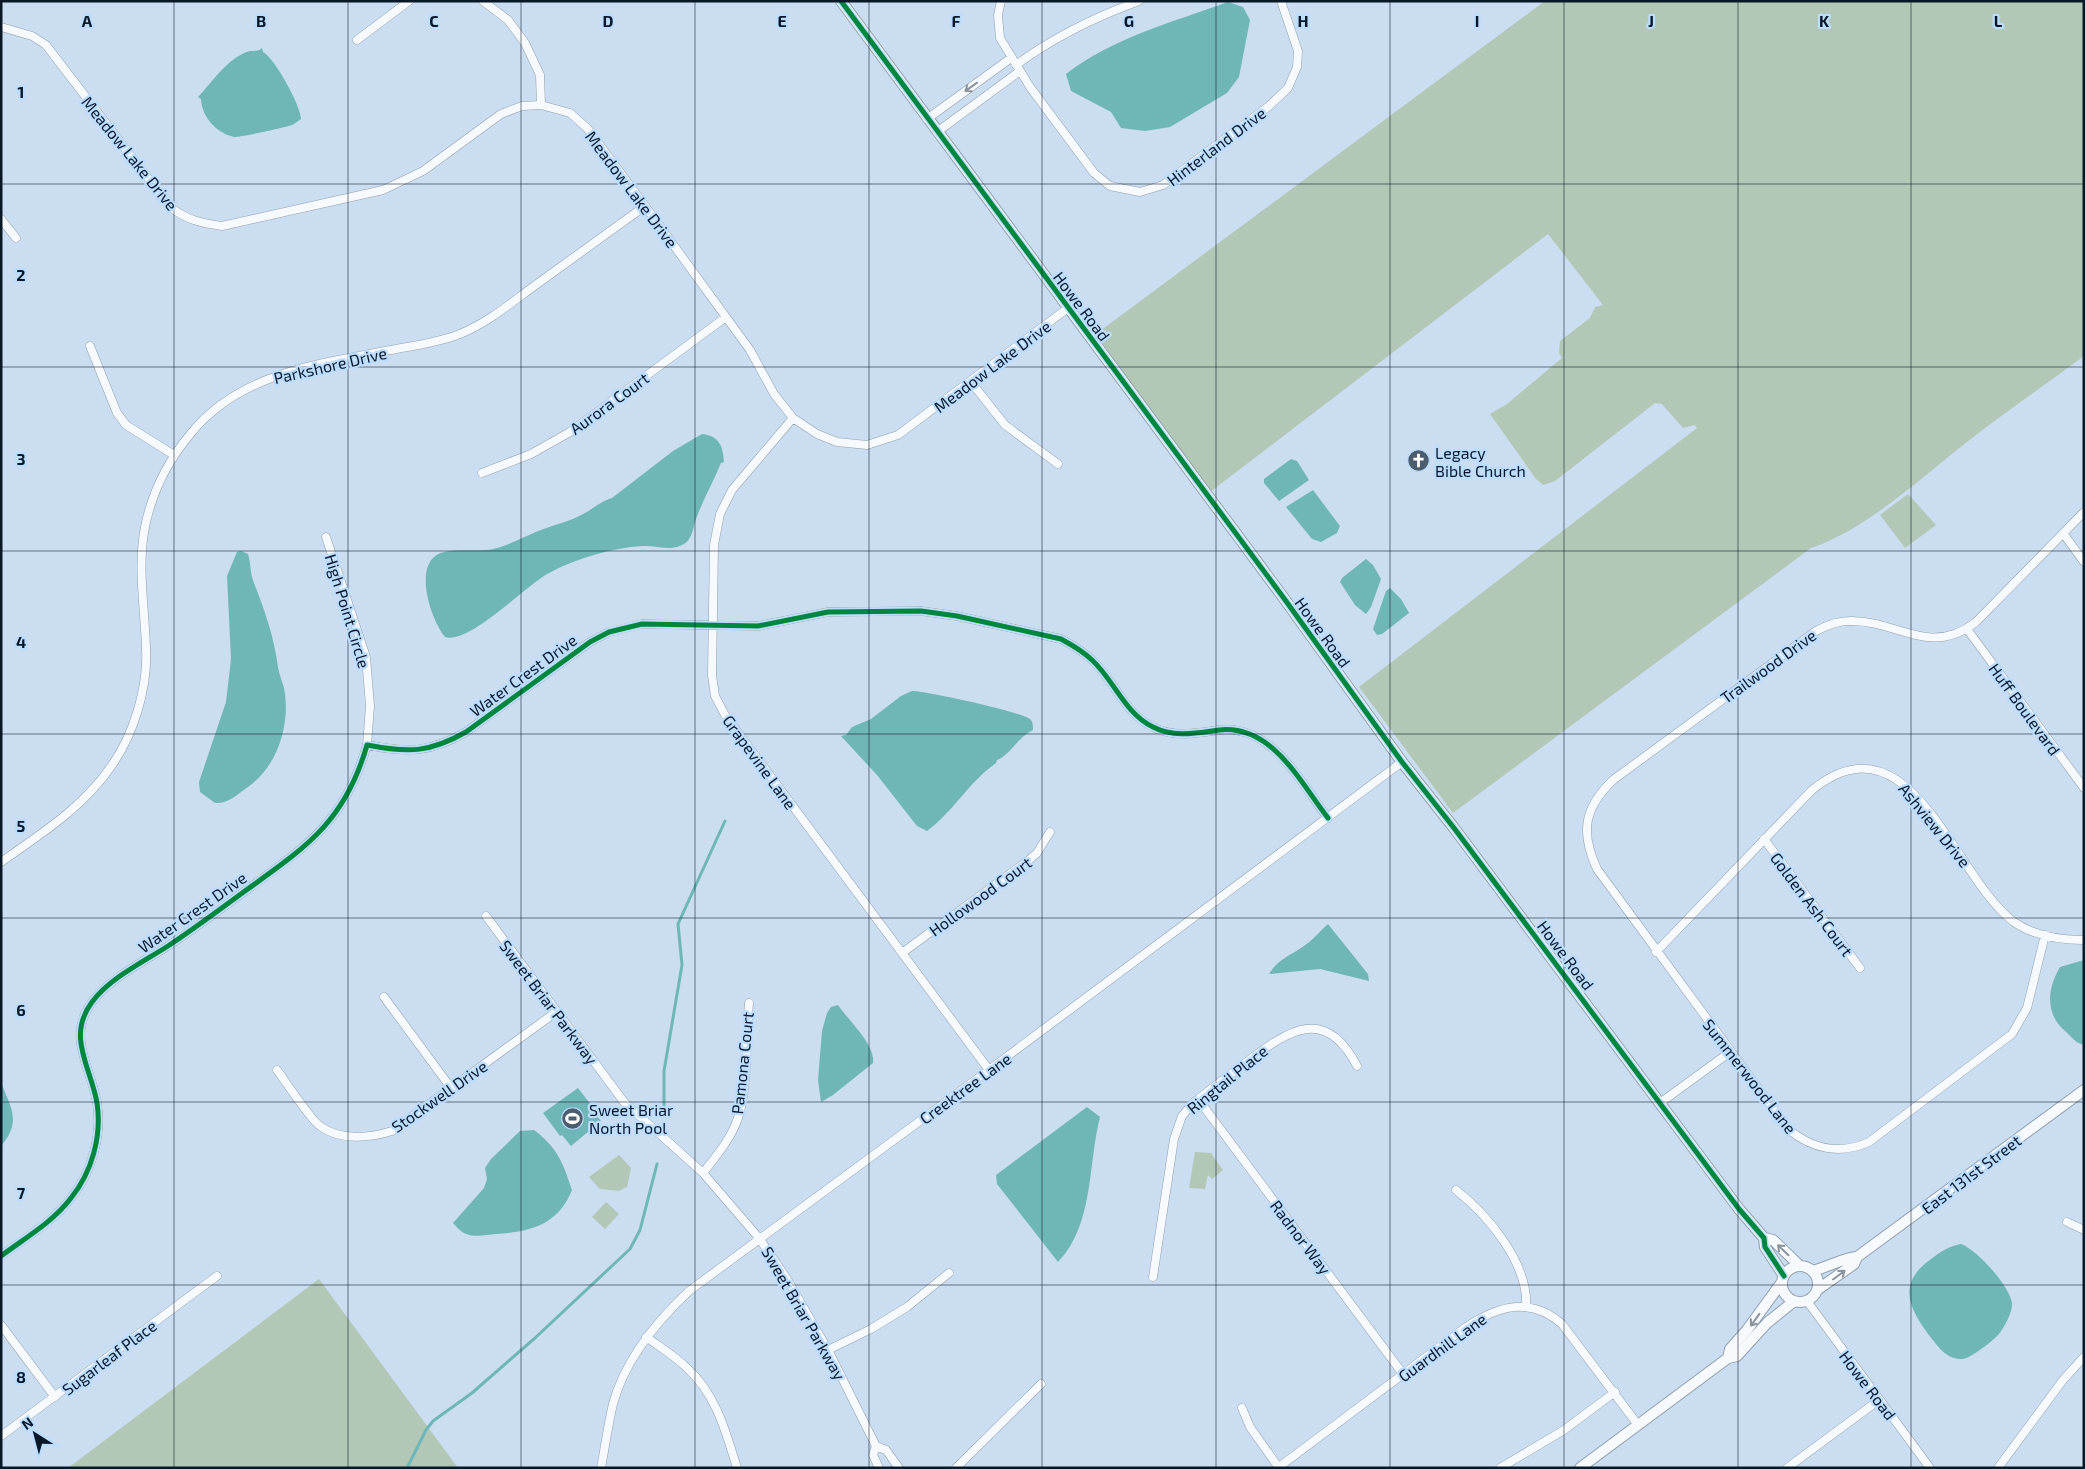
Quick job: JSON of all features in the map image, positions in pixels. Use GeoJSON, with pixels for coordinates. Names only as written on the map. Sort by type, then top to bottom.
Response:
{"type":"FeatureCollection","features":[{"type":"Feature","properties":{"kind":"street"},"geometry":{"type":"LineString","coordinates":[[357,40],[408,1]]}},
{"type":"Feature","properties":{"kind":"street"},"geometry":{"type":"LineString","coordinates":[[483,1],[508,20],[525,43],[540,75],[541,105]]}},
{"type":"Feature","properties":{"kind":"street","name":"Howe Road"},"geometry":{"type":"LineString","coordinates":[[841,1],[1402,762],[1454,828],[1739,1209],[1764,1238],[1765,1247],[1783,1279]]}},
{"type":"Feature","properties":{"kind":"street","name":"Hinterland Drive"},"geometry":{"type":"LineString","coordinates":[[1001,1],[998,26],[1000,38],[1011,58],[1094,173],[1102,181],[1121,190],[1140,192],[1163,185],[1269,106],[1288,88],[1298,67],[1298,51],[1281,1]]}},
{"type":"Feature","properties":{"kind":"street"},"geometry":{"type":"LineString","coordinates":[[1113,1],[1116,9]]}},
{"type":"Feature","properties":{"kind":"street"},"geometry":{"type":"LineString","coordinates":[[937,132],[1055,39],[1116,9],[1139,1]]}},
{"type":"Feature","properties":{"kind":"street","name":"Meadow Lake Drive"},"geometry":{"type":"LineString","coordinates":[[1,27],[32,36],[46,46],[170,207],[183,217],[197,223],[222,226],[383,190],[423,171],[501,114],[522,106],[541,105],[570,113],[587,128],[645,206],[750,350],[774,394],[793,418],[817,434],[837,442],[867,445],[898,435],[972,382],[1068,308]]}},
{"type":"Feature","properties":{"kind":"street"},"geometry":{"type":"LineString","coordinates":[[927,119],[1011,58]]}},
{"type":"Feature","properties":{"kind":"street","name":"Parkshore Drive"},"geometry":{"type":"LineString","coordinates":[[1,862],[69,814],[91,793],[114,764],[128,736],[142,695],[147,653],[142,561],[145,526],[159,482],[174,455],[194,430],[219,406],[277,374],[428,343],[459,334],[488,320],[645,206]]}},
{"type":"Feature","properties":{"kind":"street"},"geometry":{"type":"LineString","coordinates":[[1,219],[16,238]]}},
{"type":"Feature","properties":{"kind":"street","name":"Aurora Court"},"geometry":{"type":"LineString","coordinates":[[482,473],[531,454],[570,432],[726,317]]}},
{"type":"Feature","properties":{"kind":"street"},"geometry":{"type":"LineString","coordinates":[[90,346],[116,414],[126,425],[174,455]]}},
{"type":"Feature","properties":{"kind":"street"},"geometry":{"type":"LineString","coordinates":[[972,382],[1005,425],[1058,464]]}},
{"type":"Feature","properties":{"kind":"street","name":"Grapevine Lane"},"geometry":{"type":"LineString","coordinates":[[793,418],[732,490],[720,514],[714,545],[712,675],[715,696],[725,715],[990,1070]]}},
{"type":"Feature","properties":{"kind":"street","name":"Trailwood Drive"},"geometry":{"type":"LineString","coordinates":[[1590,812],[1604,789],[1632,765],[1816,631],[1827,625],[1849,621],[1861,622],[1935,639],[1958,634],[1967,629],[2084,512]]}},
{"type":"Feature","properties":{"kind":"street"},"geometry":{"type":"LineString","coordinates":[[2063,533],[2084,562]]}},
{"type":"Feature","properties":{"kind":"street","name":"High Point Circle"},"geometry":{"type":"LineString","coordinates":[[326,537],[366,656],[370,706],[367,745]]}},
{"type":"Feature","properties":{"kind":"street","name":"Water Crest Drive"},"geometry":{"type":"LineString","coordinates":[[1,1256],[61,1210],[81,1183],[89,1167],[96,1143],[98,1117],[95,1095],[83,1060],[80,1042],[84,1017],[91,1003],[108,986],[223,907],[314,839],[344,801],[367,745],[398,751],[420,751],[450,741],[466,732],[590,642],[610,632],[642,624],[758,626],[828,612],[921,611],[957,616],[1061,640],[1074,645],[1093,661],[1129,708],[1152,727],[1181,735],[1234,729],[1255,734],[1277,751],[1328,818]]}},
{"type":"Feature","properties":{"kind":"street","name":"Huff Boulevard"},"geometry":{"type":"LineString","coordinates":[[1967,629],[2084,788]]}},
{"type":"Feature","properties":{"kind":"street","name":"Creektree Lane"},"geometry":{"type":"LineString","coordinates":[[601,1468],[613,1403],[628,1367],[646,1337],[661,1317],[689,1291],[990,1070],[1402,762]]}},
{"type":"Feature","properties":{"kind":"street","name":"Ashview Drive"},"geometry":{"type":"LineString","coordinates":[[1656,952],[1812,790],[1829,777],[1850,769],[1864,768],[1883,772],[1903,782],[1911,790],[2002,912],[2028,930],[2045,935],[2084,940]]}},
{"type":"Feature","properties":{"kind":"street","name":"Summerwood Lane"},"geometry":{"type":"LineString","coordinates":[[1590,812],[1587,839],[1596,869],[1788,1129],[1800,1139],[1827,1148],[1858,1147],[1869,1142],[2012,1034],[2027,1008],[2045,935]]}},
{"type":"Feature","properties":{"kind":"street","name":"Hollowood Court"},"geometry":{"type":"LineString","coordinates":[[902,953],[1038,853],[1050,832]]}},
{"type":"Feature","properties":{"kind":"street","name":"Golden Ash Court"},"geometry":{"type":"LineString","coordinates":[[1764,839],[1860,968]]}},
{"type":"Feature","properties":{"kind":"street","name":"Sweet Briar Parkway"},"geometry":{"type":"LineString","coordinates":[[486,916],[624,1102],[703,1173],[759,1238],[787,1279],[828,1350],[876,1446],[886,1450],[899,1468]]}},
{"type":"Feature","properties":{"kind":"street"},"geometry":{"type":"LineString","coordinates":[[384,997],[451,1088]]}},
{"type":"Feature","properties":{"kind":"street","name":"Pamona Court"},"geometry":{"type":"LineString","coordinates":[[703,1173],[725,1145],[738,1118],[742,1101],[749,1003]]}},
{"type":"Feature","properties":{"kind":"street","name":"Stockwell Drive"},"geometry":{"type":"LineString","coordinates":[[277,1070],[320,1126],[345,1136],[372,1137],[392,1131],[556,1012]]}},
{"type":"Feature","properties":{"kind":"street","name":"Ringtail Place"},"geometry":{"type":"LineString","coordinates":[[1153,1277],[1174,1139],[1182,1116],[1198,1099],[1278,1038],[1298,1030],[1319,1030],[1337,1037],[1350,1051],[1358,1066]]}},
{"type":"Feature","properties":{"kind":"street"},"geometry":{"type":"LineString","coordinates":[[1660,1103],[1730,1052]]}},
{"type":"Feature","properties":{"kind":"street","name":"East 131st Street"},"geometry":{"type":"LineString","coordinates":[[1817,1290],[1854,1264],[1858,1257],[2084,1090]]}},
{"type":"Feature","properties":{"kind":"street","name":"Radnor Way"},"geometry":{"type":"LineString","coordinates":[[1198,1099],[1404,1374]]}},
{"type":"Feature","properties":{"kind":"street"},"geometry":{"type":"LineString","coordinates":[[1456,1190],[1479,1210],[1518,1264],[1525,1281],[1526,1307]]}},
{"type":"Feature","properties":{"kind":"street"},"geometry":{"type":"LineString","coordinates":[[2067,1222],[2084,1230]]}},
{"type":"Feature","properties":{"kind":"street","name":"Howe Road"},"geometry":{"type":"LineString","coordinates":[[1764,1238],[1773,1240],[1800,1266]]}},
{"type":"Feature","properties":{"kind":"street","name":"East 131st Street"},"geometry":{"type":"LineString","coordinates":[[1812,1271],[1835,1265],[1849,1257],[1858,1257]]}},
{"type":"Feature","properties":{"kind":"street"},"geometry":{"type":"LineString","coordinates":[[1580,1468],[1728,1358],[1737,1356],[1767,1322],[1793,1302],[1807,1301],[1817,1290],[1818,1280],[1812,1271],[1800,1266],[1793,1267],[1747,1330],[1730,1349],[1728,1358]]}},
{"type":"Feature","properties":{"kind":"street"},"geometry":{"type":"LineString","coordinates":[[828,1350],[871,1329],[907,1307],[949,1273]]}},
{"type":"Feature","properties":{"kind":"street","name":"Sugarleaf Place"},"geometry":{"type":"LineString","coordinates":[[1,1436],[218,1276]]}},
{"type":"Feature","properties":{"kind":"street"},"geometry":{"type":"LineString","coordinates":[[1783,1279],[1784,1294],[1793,1302]]}},
{"type":"Feature","properties":{"kind":"street","name":"Howe Road"},"geometry":{"type":"LineString","coordinates":[[1807,1301],[1930,1468]]}},
{"type":"Feature","properties":{"kind":"street","name":"Guardhill Lane"},"geometry":{"type":"LineString","coordinates":[[1279,1468],[1483,1316],[1507,1307],[1526,1307],[1546,1312],[1562,1324],[1638,1425]]}},
{"type":"Feature","properties":{"kind":"street"},"geometry":{"type":"LineString","coordinates":[[1,1325],[55,1397]]}},
{"type":"Feature","properties":{"kind":"street"},"geometry":{"type":"LineString","coordinates":[[646,1337],[686,1367],[698,1380],[717,1409],[737,1468]]}},
{"type":"Feature","properties":{"kind":"street"},"geometry":{"type":"LineString","coordinates":[[1998,1468],[2063,1380],[2084,1356]]}},
{"type":"Feature","properties":{"kind":"street"},"geometry":{"type":"LineString","coordinates":[[956,1468],[1042,1384]]}},
{"type":"Feature","properties":{"kind":"street"},"geometry":{"type":"LineString","coordinates":[[1500,1468],[1564,1430],[1615,1392]]}},
{"type":"Feature","properties":{"kind":"street"},"geometry":{"type":"LineString","coordinates":[[1787,1468],[1879,1400]]}},
{"type":"Feature","properties":{"kind":"street"},"geometry":{"type":"LineString","coordinates":[[1242,1408],[1250,1427],[1279,1468]]}},
{"type":"Feature","properties":{"kind":"street","name":"Sweet Briar Parkway"},"geometry":{"type":"LineString","coordinates":[[876,1446],[873,1455],[879,1468]]}},
{"type":"Feature","properties":{"kind":"shaded area"},"geometry":{"type":"Polygon","coordinates":[[[1545,1],[2084,1],[2084,356],[1981,431],[1873,516],[1832,540],[1811,548],[1453,813],[1359,687],[1697,428],[1695,425],[1683,428],[1662,404],[1655,403],[1555,481],[1543,485],[1536,479],[1490,414],[1507,404],[1562,358],[1559,353],[1560,341],[1590,318],[1595,307],[1603,305],[1548,234],[1210,492],[1096,334],[1545,1]]]}},
{"type":"Feature","properties":{"kind":"shaded area"},"geometry":{"type":"Polygon","coordinates":[[[1228,2],[1243,7],[1250,20],[1239,77],[1227,93],[1170,127],[1145,131],[1121,128],[1111,112],[1071,91],[1066,74],[1103,50],[1144,32],[1228,2]]]}},
{"type":"Feature","properties":{"kind":"shaded area"},"geometry":{"type":"Polygon","coordinates":[[[262,48],[286,82],[297,104],[301,119],[292,125],[262,132],[237,137],[228,135],[216,128],[207,118],[201,99],[198,97],[230,62],[247,52],[262,48]]]}},
{"type":"Feature","properties":{"kind":"shaded area"},"geometry":{"type":"Polygon","coordinates":[[[702,434],[717,440],[723,452],[724,462],[721,463],[686,542],[674,548],[643,546],[619,549],[571,563],[549,573],[482,624],[455,637],[445,637],[435,621],[426,587],[428,567],[432,559],[437,555],[451,551],[498,548],[578,517],[612,498],[673,451],[702,434]]]}},
{"type":"Feature","properties":{"kind":"shaded area"},"geometry":{"type":"Polygon","coordinates":[[[1291,459],[1297,461],[1309,480],[1279,501],[1264,483],[1264,479],[1291,459]]]}},
{"type":"Feature","properties":{"kind":"shaded area"},"geometry":{"type":"Polygon","coordinates":[[[1313,490],[1340,526],[1337,533],[1321,542],[1312,539],[1286,507],[1313,490]]]}},
{"type":"Feature","properties":{"kind":"shaded area"},"geometry":{"type":"Polygon","coordinates":[[[1908,494],[1936,525],[1905,548],[1880,515],[1908,494]]]}},
{"type":"Feature","properties":{"kind":"shaded area"},"geometry":{"type":"Polygon","coordinates":[[[241,551],[248,554],[253,580],[272,635],[278,670],[284,688],[286,715],[280,743],[267,768],[237,795],[224,802],[215,803],[200,792],[199,782],[226,702],[231,659],[227,576],[237,552],[241,551]]]}},
{"type":"Feature","properties":{"kind":"shaded area"},"geometry":{"type":"Polygon","coordinates":[[[1366,559],[1373,565],[1381,579],[1371,607],[1366,614],[1355,605],[1340,582],[1342,578],[1366,559]]]}},
{"type":"Feature","properties":{"kind":"shaded area"},"geometry":{"type":"Polygon","coordinates":[[[1390,588],[1401,599],[1409,613],[1382,634],[1377,635],[1373,629],[1386,591],[1390,588]]]}},
{"type":"Feature","properties":{"kind":"shaded area"},"geometry":{"type":"Polygon","coordinates":[[[912,691],[993,707],[1030,719],[1033,726],[1033,730],[977,779],[945,815],[927,831],[917,826],[877,775],[841,736],[846,735],[852,727],[871,719],[901,696],[912,691]]]}},
{"type":"Feature","properties":{"kind":"shaded area"},"geometry":{"type":"Polygon","coordinates":[[[1328,924],[1368,974],[1369,981],[1320,969],[1269,974],[1281,961],[1307,944],[1328,924]]]}},
{"type":"Feature","properties":{"kind":"shaded area"},"geometry":{"type":"Polygon","coordinates":[[[2084,960],[2084,1045],[2076,1041],[2059,1024],[2054,1017],[2050,1001],[2052,984],[2060,967],[2084,960]]]}},
{"type":"Feature","properties":{"kind":"shaded area"},"geometry":{"type":"Polygon","coordinates":[[[838,1005],[866,1041],[873,1056],[873,1063],[833,1095],[821,1102],[818,1080],[822,1031],[827,1013],[831,1007],[838,1005]]]}},
{"type":"Feature","properties":{"kind":"shaded area"},"geometry":{"type":"Polygon","coordinates":[[[1,1082],[11,1108],[13,1122],[1,1146],[1,1082]]]}},
{"type":"Feature","properties":{"kind":"shaded area","name":"Sweet Briar North Pool"},"geometry":{"type":"Polygon","coordinates":[[[578,1088],[598,1114],[596,1115],[601,1121],[571,1146],[562,1135],[560,1136],[543,1113],[578,1088]]]}},
{"type":"Feature","properties":{"kind":"shaded area"},"geometry":{"type":"Polygon","coordinates":[[[1087,1107],[1100,1117],[1088,1193],[1078,1230],[1070,1247],[1058,1262],[997,1184],[996,1175],[1087,1107]]]}},
{"type":"Feature","properties":{"kind":"shaded area"},"geometry":{"type":"Polygon","coordinates":[[[534,1130],[549,1143],[559,1157],[572,1190],[566,1202],[551,1219],[531,1228],[480,1236],[468,1235],[463,1232],[453,1223],[484,1188],[487,1179],[485,1168],[491,1159],[520,1131],[534,1130]]]}},
{"type":"Feature","properties":{"kind":"shaded area"},"geometry":{"type":"Polygon","coordinates":[[[1195,1152],[1211,1153],[1223,1170],[1212,1179],[1208,1175],[1205,1189],[1189,1188],[1195,1152]]]}},
{"type":"Feature","properties":{"kind":"shaded area"},"geometry":{"type":"Polygon","coordinates":[[[619,1155],[631,1168],[627,1187],[619,1191],[600,1189],[589,1177],[619,1155]]]}},
{"type":"Feature","properties":{"kind":"shaded area"},"geometry":{"type":"Polygon","coordinates":[[[606,1202],[619,1214],[605,1229],[592,1217],[606,1202]]]}},
{"type":"Feature","properties":{"kind":"shaded area"},"geometry":{"type":"Polygon","coordinates":[[[1961,1244],[1975,1253],[1999,1278],[2010,1296],[2012,1307],[2010,1315],[1999,1334],[1976,1353],[1966,1358],[1957,1359],[1944,1353],[1924,1328],[1913,1308],[1910,1288],[1913,1278],[1931,1259],[1953,1246],[1961,1244]]]}},
{"type":"Feature","properties":{"kind":"shaded area"},"geometry":{"type":"Polygon","coordinates":[[[319,1279],[458,1468],[68,1468],[319,1279]]]}},
{"type":"Feature","properties":{"kind":"waterway"},"geometry":{"type":"LineString","coordinates":[[664,1111],[664,1071],[682,965],[678,924],[725,821]]}},
{"type":"Feature","properties":{"kind":"waterway"},"geometry":{"type":"LineString","coordinates":[[407,1468],[426,1430],[433,1421],[472,1393],[535,1338],[630,1249],[640,1230],[657,1164]]}},
{"type":"Feature","properties":{"kind":"cycle path"},"geometry":{"type":"LineString","coordinates":[[841,1],[1283,597],[1402,762],[1454,828],[1739,1209],[1764,1238],[1765,1247],[1784,1276]]}},
{"type":"Feature","properties":{"kind":"cycle path"},"geometry":{"type":"LineString","coordinates":[[1,1256],[64,1207],[85,1177],[90,1165],[97,1141],[98,1115],[94,1090],[82,1052],[81,1027],[85,1015],[99,993],[127,971],[197,926],[305,846],[335,813],[347,794],[358,772],[367,745],[407,750],[429,747],[453,739],[466,732],[590,642],[609,632],[642,624],[758,626],[828,612],[921,611],[957,616],[1061,639],[1092,660],[1135,714],[1153,727],[1177,734],[1219,730],[1238,731],[1254,736],[1269,746],[1283,758],[1328,818]]}},
{"type":"Feature","properties":{"kind":"place","name":"Legacy Bible Church"},"geometry":{"type":"Point","coordinates":[1419,461]}},
{"type":"Feature","properties":{"kind":"place","name":"Sweet Briar North Pool"},"geometry":{"type":"Point","coordinates":[573,1118]}}]}
